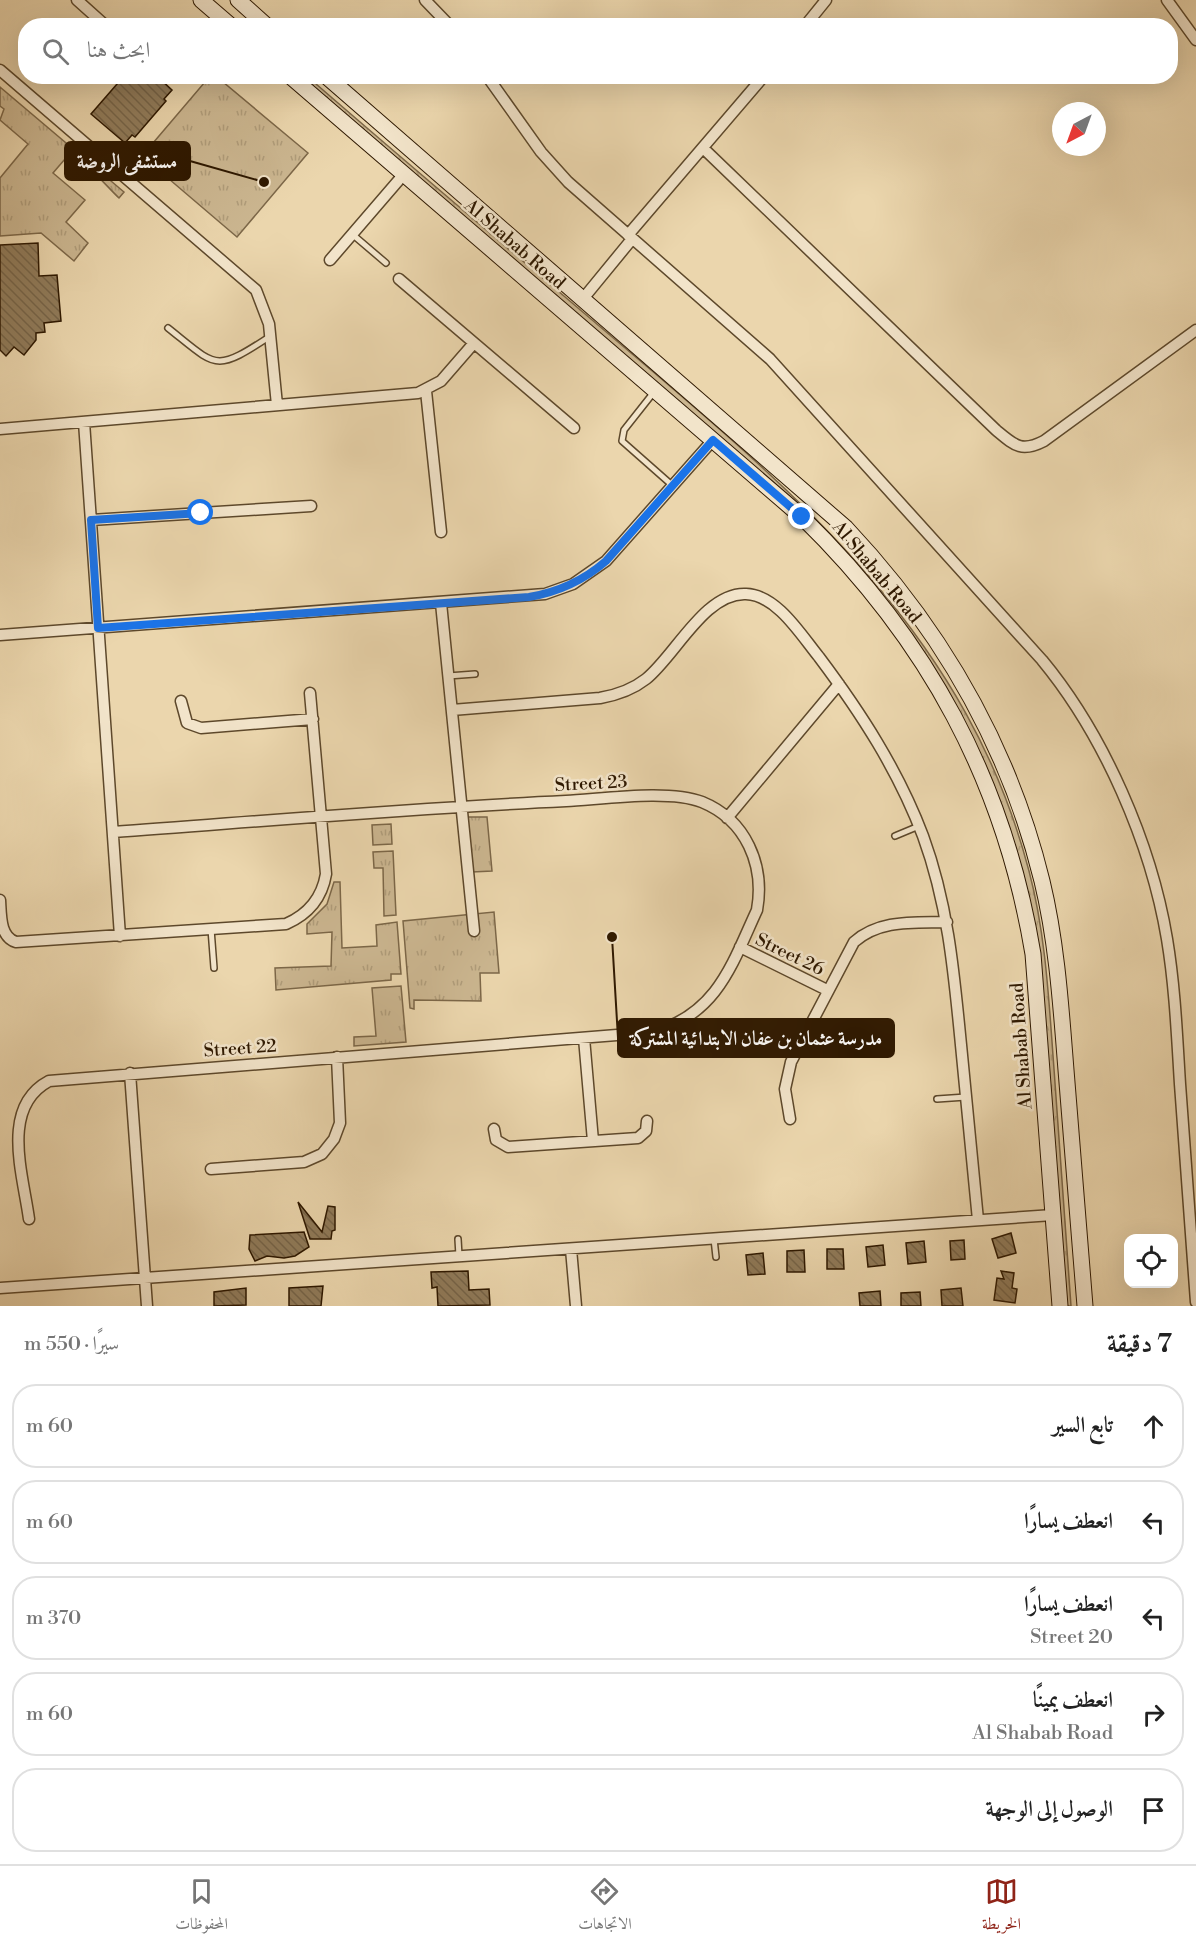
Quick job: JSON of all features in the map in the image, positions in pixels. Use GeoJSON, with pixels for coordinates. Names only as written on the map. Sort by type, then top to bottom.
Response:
{"type":"FeatureCollection","features":[{"type":"Feature","properties":{"kind":"main road"},"geometry":{"type":"LineString","coordinates":[[201,0],[222,18]]}},
{"type":"Feature","properties":{"kind":"main road"},"geometry":{"type":"LineString","coordinates":[[238,0],[258,18]]}},
{"type":"Feature","properties":{"kind":"main road","name":"Al Shabab Road"},"geometry":{"type":"LineString","coordinates":[[299,84],[802,517],[881,602],[930,673],[976,758],[1012,854],[1030,932],[1060,1306]]}},
{"type":"Feature","properties":{"kind":"main road","name":"Al Shabab Road"},"geometry":{"type":"LineString","coordinates":[[335,84],[846,528],[920,615],[980,713],[1023,814],[1050,918],[1059,989],[1085,1306]]}},
{"type":"Feature","properties":{"kind":"street"},"geometry":{"type":"LineString","coordinates":[[77,0],[97,18]]}},
{"type":"Feature","properties":{"kind":"street"},"geometry":{"type":"LineString","coordinates":[[425,0],[442,18]]}},
{"type":"Feature","properties":{"kind":"street"},"geometry":{"type":"LineString","coordinates":[[1167,0],[1196,40]]}},
{"type":"Feature","properties":{"kind":"street"},"geometry":{"type":"LineString","coordinates":[[811,18],[824,1]]}},
{"type":"Feature","properties":{"kind":"street"},"geometry":{"type":"LineString","coordinates":[[0,70],[246,279],[262,301],[270,336],[277,405]]}},
{"type":"Feature","properties":{"kind":"street"},"geometry":{"type":"LineString","coordinates":[[493,84],[541,152],[568,182],[738,329],[795,385],[1042,660],[1065,687],[1084,717],[1118,785],[1137,835],[1158,898],[1167,939],[1174,993],[1196,1302]]}},
{"type":"Feature","properties":{"kind":"street"},"geometry":{"type":"LineString","coordinates":[[582,300],[630,237],[757,84]]}},
{"type":"Feature","properties":{"kind":"street"},"geometry":{"type":"LineString","coordinates":[[703,148],[996,430],[1017,446],[1032,447],[1044,441],[1196,330]]}},
{"type":"Feature","properties":{"kind":"street"},"geometry":{"type":"LineString","coordinates":[[330,260],[404,174]]}},
{"type":"Feature","properties":{"kind":"street"},"geometry":{"type":"LineString","coordinates":[[399,279],[574,428]]}},
{"type":"Feature","properties":{"kind":"street"},"geometry":{"type":"LineString","coordinates":[[0,429],[426,391],[441,381],[474,343]]}},
{"type":"Feature","properties":{"kind":"street"},"geometry":{"type":"LineString","coordinates":[[426,391],[441,532]]}},
{"type":"Feature","properties":{"kind":"street"},"geometry":{"type":"LineString","coordinates":[[84,422],[120,936]]}},
{"type":"Feature","properties":{"kind":"street"},"geometry":{"type":"LineString","coordinates":[[0,635],[529,597],[573,584],[606,561],[713,440]]}},
{"type":"Feature","properties":{"kind":"street"},"geometry":{"type":"LineString","coordinates":[[91,520],[311,506]]}},
{"type":"Feature","properties":{"kind":"street"},"geometry":{"type":"LineString","coordinates":[[452,710],[600,698],[630,690],[656,670],[715,604],[738,594],[754,595],[776,607],[839,684],[886,755],[919,826],[932,865],[947,922],[956,981],[978,1220]]}},
{"type":"Feature","properties":{"kind":"street"},"geometry":{"type":"LineString","coordinates":[[441,603],[474,931]]}},
{"type":"Feature","properties":{"kind":"street"},"geometry":{"type":"LineString","coordinates":[[727,818],[839,684]]}},
{"type":"Feature","properties":{"kind":"street"},"geometry":{"type":"LineString","coordinates":[[0,900],[2,932],[12,941],[286,924],[310,909],[321,893],[326,874],[310,693]]}},
{"type":"Feature","properties":{"kind":"street"},"geometry":{"type":"LineString","coordinates":[[180,701],[187,723],[201,728],[313,720]]}},
{"type":"Feature","properties":{"kind":"street","name":"Street 23"},"geometry":{"type":"LineString","coordinates":[[113,832],[462,806],[676,796],[701,802],[727,818],[748,843],[759,876],[757,910],[740,947],[714,995],[686,1018],[654,1032],[584,1038]]}},
{"type":"Feature","properties":{"kind":"street"},"geometry":{"type":"LineString","coordinates":[[790,1119],[785,1099],[788,1070],[848,950],[871,930],[896,924],[947,922]]}},
{"type":"Feature","properties":{"kind":"street","name":"Street 26"},"geometry":{"type":"LineString","coordinates":[[740,947],[827,990]]}},
{"type":"Feature","properties":{"kind":"street"},"geometry":{"type":"LineString","coordinates":[[584,1038],[593,1141]]}},
{"type":"Feature","properties":{"kind":"street","name":"Street 22"},"geometry":{"type":"LineString","coordinates":[[28,1219],[17,1128],[24,1102],[42,1084],[56,1078],[584,1038]]}},
{"type":"Feature","properties":{"kind":"street"},"geometry":{"type":"LineString","coordinates":[[211,1169],[304,1162],[322,1154],[333,1139],[340,1123],[337,1057]]}},
{"type":"Feature","properties":{"kind":"street"},"geometry":{"type":"LineString","coordinates":[[130,1073],[147,1306]]}},
{"type":"Feature","properties":{"kind":"street"},"geometry":{"type":"LineString","coordinates":[[494,1129],[496,1140],[508,1147],[638,1138],[646,1131],[647,1121]]}},
{"type":"Feature","properties":{"kind":"street"},"geometry":{"type":"LineString","coordinates":[[0,1288],[1053,1215]]}},
{"type":"Feature","properties":{"kind":"street"},"geometry":{"type":"LineString","coordinates":[[571,1249],[576,1306]]}},
{"type":"Feature","properties":{"kind":"lane"},"geometry":{"type":"LineString","coordinates":[[352,234],[386,263]]}},
{"type":"Feature","properties":{"kind":"lane"},"geometry":{"type":"LineString","coordinates":[[168,328],[206,358],[222,361],[234,360],[270,336]]}},
{"type":"Feature","properties":{"kind":"lane"},"geometry":{"type":"LineString","coordinates":[[655,390],[624,430],[622,441],[673,486]]}},
{"type":"Feature","properties":{"kind":"lane"},"geometry":{"type":"LineString","coordinates":[[448,676],[475,674]]}},
{"type":"Feature","properties":{"kind":"lane"},"geometry":{"type":"LineString","coordinates":[[895,836],[919,826]]}},
{"type":"Feature","properties":{"kind":"lane"},"geometry":{"type":"LineString","coordinates":[[211,929],[214,968]]}},
{"type":"Feature","properties":{"kind":"lane"},"geometry":{"type":"LineString","coordinates":[[937,1099],[966,1097]]}},
{"type":"Feature","properties":{"kind":"lane"},"geometry":{"type":"LineString","coordinates":[[458,1239],[459,1256]]}},
{"type":"Feature","properties":{"kind":"lane"},"geometry":{"type":"LineString","coordinates":[[714,1239],[716,1257]]}},
{"type":"Feature","properties":{"kind":"green space"},"geometry":{"type":"Polygon","coordinates":[[[203,84],[225,84],[308,153],[237,237],[142,156],[203,84]]]}},
{"type":"Feature","properties":{"kind":"green space"},"geometry":{"type":"Polygon","coordinates":[[[302,84],[316,84],[678,393],[806,509],[864,571],[917,636],[963,707],[1000,785],[1035,895],[1048,994],[1071,1306],[1063,1306],[1037,960],[969,738],[849,563],[302,84]]]}},
{"type":"Feature","properties":{"kind":"green space"},"geometry":{"type":"Polygon","coordinates":[[[0,87],[124,192],[119,198],[88,168],[73,160],[65,159],[53,173],[85,200],[66,222],[88,243],[74,261],[41,233],[0,236],[0,178],[28,144],[0,120],[4,109],[0,106],[0,87]]]}},
{"type":"Feature","properties":{"kind":"green space"},"geometry":{"type":"Polygon","coordinates":[[[468,817],[487,817],[492,871],[472,872],[466,821],[468,817]]]}},
{"type":"Feature","properties":{"kind":"green space"},"geometry":{"type":"Polygon","coordinates":[[[391,824],[392,844],[373,845],[372,825],[391,824]]]}},
{"type":"Feature","properties":{"kind":"green space"},"geometry":{"type":"Polygon","coordinates":[[[393,851],[396,915],[384,916],[383,868],[374,868],[373,852],[393,851]]]}},
{"type":"Feature","properties":{"kind":"green space"},"geometry":{"type":"Polygon","coordinates":[[[334,882],[340,882],[342,948],[377,946],[376,925],[397,922],[401,974],[391,974],[391,980],[276,990],[275,968],[331,966],[332,932],[307,934],[307,924],[327,904],[334,882]]]}},
{"type":"Feature","properties":{"kind":"green space"},"geometry":{"type":"Polygon","coordinates":[[[494,912],[499,973],[480,973],[481,1001],[414,1000],[414,1009],[410,1008],[403,921],[494,912]]]}},
{"type":"Feature","properties":{"kind":"green space"},"geometry":{"type":"Polygon","coordinates":[[[401,986],[406,1042],[354,1046],[354,1037],[376,1036],[372,988],[401,986]]]}},
{"type":"Feature","properties":{"kind":"building"},"geometry":{"type":"Polygon","coordinates":[[[117,84],[166,84],[172,90],[164,99],[166,101],[135,137],[132,135],[125,143],[91,114],[117,84]]]}},
{"type":"Feature","properties":{"kind":"building"},"geometry":{"type":"Polygon","coordinates":[[[38,243],[39,276],[57,275],[61,321],[44,323],[45,332],[36,333],[36,340],[24,355],[14,347],[6,356],[0,350],[0,245],[38,243]]]}},
{"type":"Feature","properties":{"kind":"building"},"geometry":{"type":"Polygon","coordinates":[[[298,1202],[322,1232],[328,1206],[335,1207],[335,1230],[332,1231],[331,1239],[310,1239],[298,1202]]]}},
{"type":"Feature","properties":{"kind":"building"},"geometry":{"type":"Polygon","coordinates":[[[304,1232],[309,1247],[295,1256],[284,1258],[267,1256],[255,1261],[249,1249],[250,1235],[304,1232]]]}},
{"type":"Feature","properties":{"kind":"building"},"geometry":{"type":"Polygon","coordinates":[[[1011,1233],[1016,1253],[998,1258],[992,1239],[1011,1233]]]}},
{"type":"Feature","properties":{"kind":"building"},"geometry":{"type":"Polygon","coordinates":[[[964,1240],[965,1259],[951,1260],[950,1241],[964,1240]]]}},
{"type":"Feature","properties":{"kind":"building"},"geometry":{"type":"Polygon","coordinates":[[[924,1241],[926,1262],[908,1264],[906,1243],[924,1241]]]}},
{"type":"Feature","properties":{"kind":"building"},"geometry":{"type":"Polygon","coordinates":[[[883,1245],[885,1265],[868,1267],[866,1247],[883,1245]]]}},
{"type":"Feature","properties":{"kind":"building"},"geometry":{"type":"Polygon","coordinates":[[[827,1249],[843,1249],[844,1269],[827,1269],[827,1249]]]}},
{"type":"Feature","properties":{"kind":"building"},"geometry":{"type":"Polygon","coordinates":[[[804,1250],[805,1272],[787,1272],[787,1251],[804,1250]]]}},
{"type":"Feature","properties":{"kind":"building"},"geometry":{"type":"Polygon","coordinates":[[[763,1253],[765,1274],[748,1275],[746,1255],[763,1253]]]}},
{"type":"Feature","properties":{"kind":"building"},"geometry":{"type":"Polygon","coordinates":[[[468,1271],[469,1290],[489,1289],[490,1305],[438,1306],[437,1287],[432,1288],[431,1272],[468,1271]]]}},
{"type":"Feature","properties":{"kind":"building"},"geometry":{"type":"Polygon","coordinates":[[[1001,1271],[1014,1273],[1012,1288],[1017,1289],[1015,1303],[994,1300],[997,1278],[1004,1279],[1001,1271]]]}},
{"type":"Feature","properties":{"kind":"building"},"geometry":{"type":"Polygon","coordinates":[[[323,1286],[321,1306],[289,1306],[289,1288],[323,1286]]]}},
{"type":"Feature","properties":{"kind":"building"},"geometry":{"type":"Polygon","coordinates":[[[246,1288],[246,1305],[214,1306],[214,1292],[246,1288]]]}},
{"type":"Feature","properties":{"kind":"building"},"geometry":{"type":"Polygon","coordinates":[[[961,1288],[963,1306],[942,1306],[941,1290],[961,1288]]]}},
{"type":"Feature","properties":{"kind":"building"},"geometry":{"type":"Polygon","coordinates":[[[880,1291],[881,1306],[860,1306],[859,1293],[880,1291]]]}},
{"type":"Feature","properties":{"kind":"building"},"geometry":{"type":"Polygon","coordinates":[[[920,1292],[921,1306],[901,1306],[901,1293],[920,1292]]]}},
{"type":"Feature","properties":{"kind":"place","name":"مستشفى الروضة"},"geometry":{"type":"Point","coordinates":[264,182]}},
{"type":"Feature","properties":{"kind":"place","name":"مدرسة عثمان بن عفان الابتدائية المشتركة"},"geometry":{"type":"Point","coordinates":[612,937]}},
{"type":"Feature","properties":{"kind":"route"},"geometry":{"type":"LineString","coordinates":[[201,513],[91,520],[98,628],[545,594],[573,584],[606,561],[713,440],[802,517]]}}]}
